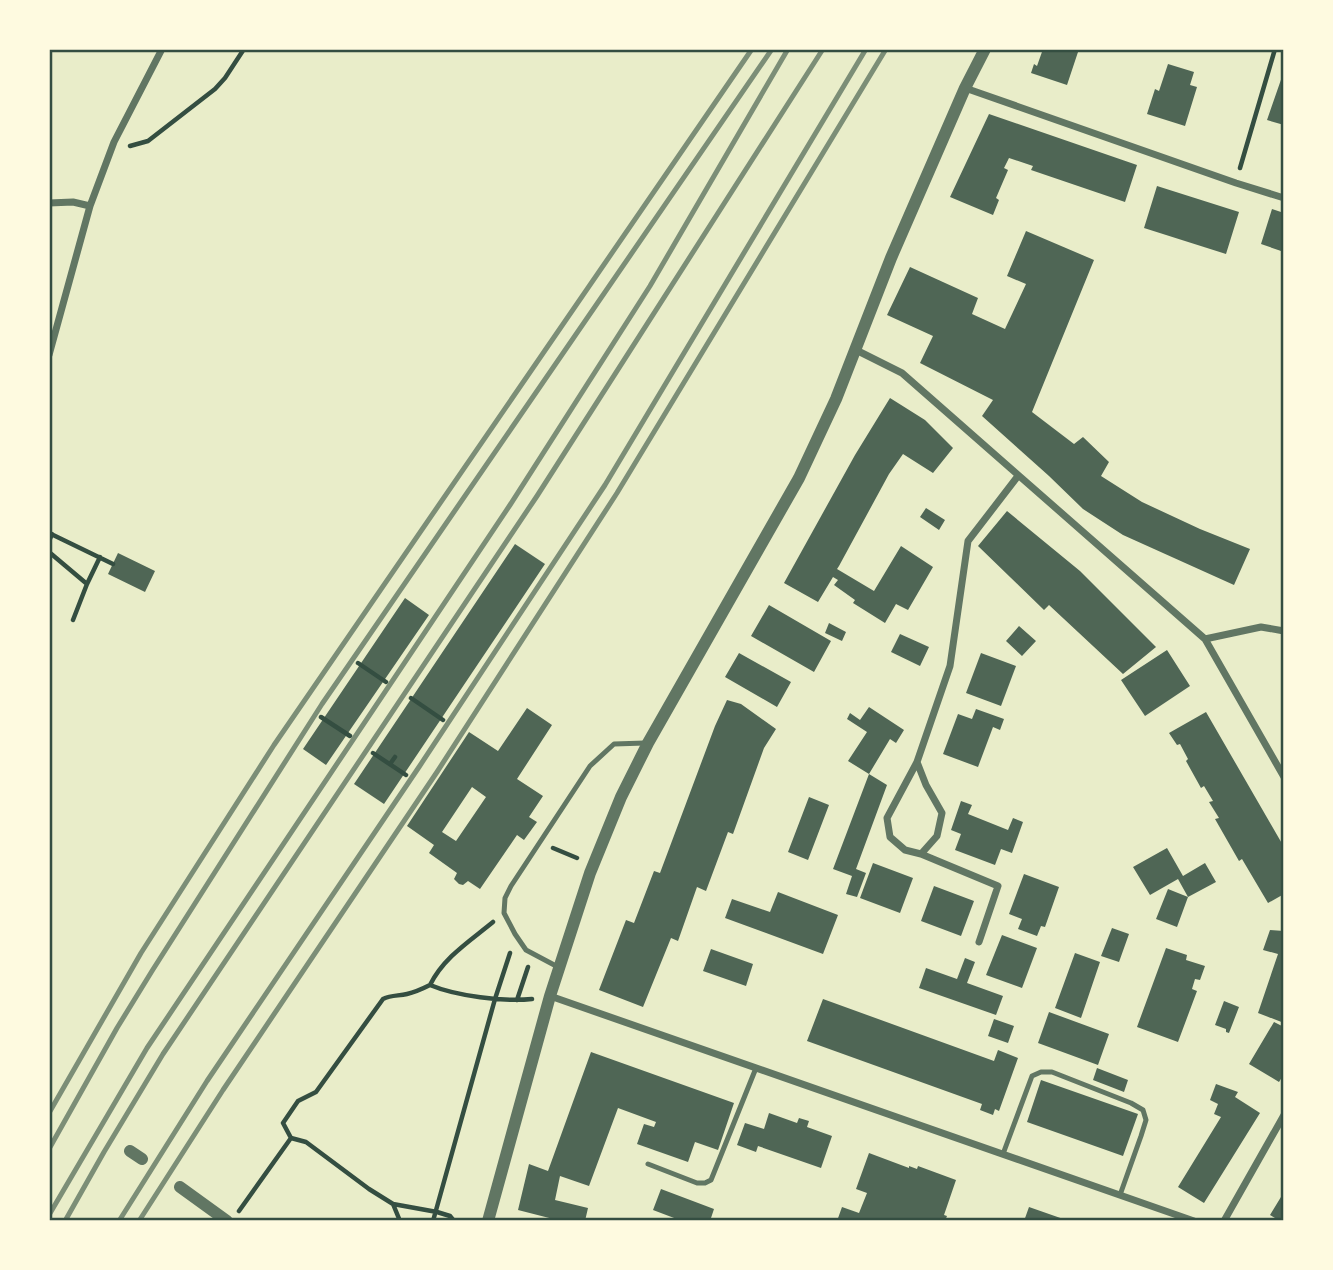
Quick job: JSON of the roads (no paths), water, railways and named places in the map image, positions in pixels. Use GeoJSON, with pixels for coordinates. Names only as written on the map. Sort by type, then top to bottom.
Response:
{"type":"FeatureCollection","features":[{"type":"Feature","properties":{"kind":"street"},"geometry":{"type":"LineString","coordinates":[[49,355],[90,206],[114,142],[162,49]]}},
{"type":"Feature","properties":{"kind":"street"},"geometry":{"type":"LineString","coordinates":[[488,1221],[550,996],[590,873],[621,797],[648,743],[799,478],[836,399],[891,258],[965,88],[985,49]]}},
{"type":"Feature","properties":{"kind":"street"},"geometry":{"type":"LineString","coordinates":[[965,88],[1284,198]]}},
{"type":"Feature","properties":{"kind":"street"},"geometry":{"type":"LineString","coordinates":[[49,203],[73,202],[90,206]]}},
{"type":"Feature","properties":{"kind":"street"},"geometry":{"type":"LineString","coordinates":[[856,350],[902,373],[1205,639],[1284,777]]}},
{"type":"Feature","properties":{"kind":"street"},"geometry":{"type":"LineString","coordinates":[[979,942],[998,887],[905,850],[890,837],[887,818],[917,762],[950,666],[968,541],[1018,476]]}},
{"type":"Feature","properties":{"kind":"street"},"geometry":{"type":"LineString","coordinates":[[1205,639],[1261,627],[1284,631]]}},
{"type":"Feature","properties":{"kind":"street"},"geometry":{"type":"LineString","coordinates":[[917,762],[942,813],[937,836],[920,854]]}},
{"type":"Feature","properties":{"kind":"street"},"geometry":{"type":"LineString","coordinates":[[550,996],[1194,1221]]}},
{"type":"Feature","properties":{"kind":"street"},"geometry":{"type":"LineString","coordinates":[[1224,1221],[1284,1115]]}},
{"type":"Feature","properties":{"kind":"street"},"geometry":{"type":"LineString","coordinates":[[130,1151],[142,1159]]}},
{"type":"Feature","properties":{"kind":"street"},"geometry":{"type":"LineString","coordinates":[[180,1187],[227,1221]]}},
{"type":"Feature","properties":{"kind":"lane"},"geometry":{"type":"LineString","coordinates":[[559,968],[526,950],[504,913],[505,898],[590,766],[614,744],[648,743]]}},
{"type":"Feature","properties":{"kind":"lane"},"geometry":{"type":"LineString","coordinates":[[648,1164],[697,1183],[705,1184],[711,1180],[756,1068]]}},
{"type":"Feature","properties":{"kind":"lane"},"geometry":{"type":"LineString","coordinates":[[1003,1154],[1032,1076],[1041,1072],[1052,1072],[1143,1110],[1146,1120],[1144,1128],[1120,1195]]}},
{"type":"Feature","properties":{"kind":"railway"},"geometry":{"type":"LineString","coordinates":[[49,1113],[141,953],[274,745],[752,49]]}},
{"type":"Feature","properties":{"kind":"railway"},"geometry":{"type":"LineString","coordinates":[[49,1149],[117,1028],[322,704],[772,49]]}},
{"type":"Feature","properties":{"kind":"railway"},"geometry":{"type":"LineString","coordinates":[[49,1215],[147,1048],[510,505],[650,286],[788,49]]}},
{"type":"Feature","properties":{"kind":"railway"},"geometry":{"type":"LineString","coordinates":[[65,1221],[163,1054],[537,496],[823,49]]}},
{"type":"Feature","properties":{"kind":"railway"},"geometry":{"type":"LineString","coordinates":[[119,1221],[207,1081],[605,485],[866,49]]}},
{"type":"Feature","properties":{"kind":"railway"},"geometry":{"type":"LineString","coordinates":[[139,1221],[223,1090],[437,772],[617,493],[886,49]]}}]}
